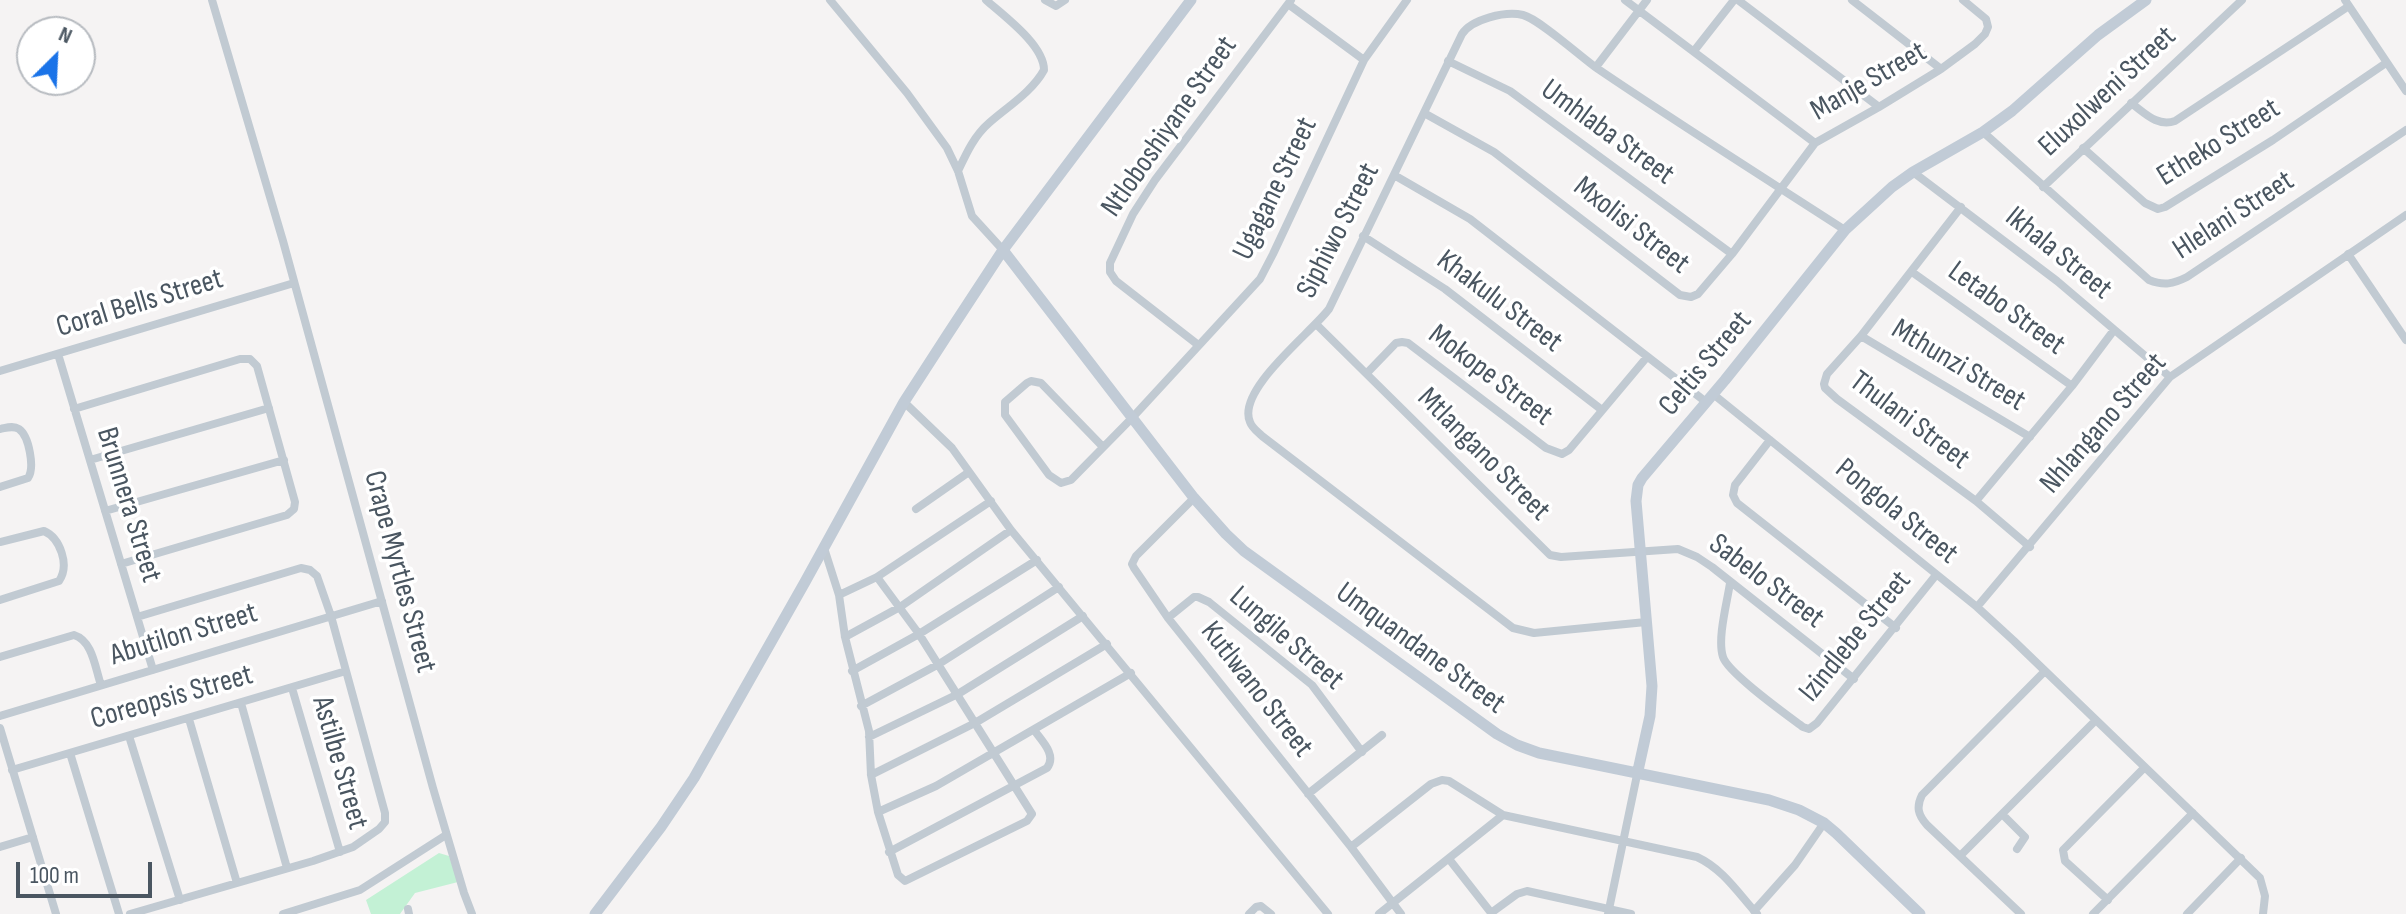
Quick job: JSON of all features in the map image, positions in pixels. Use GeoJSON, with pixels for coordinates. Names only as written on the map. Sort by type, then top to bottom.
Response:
{"type":"FeatureCollection","features":[{"type":"Feature","properties":{"kind":"street","name":"Crape Myrtles Street"},"geometry":{"type":"LineString","coordinates":[[212,0],[283,241],[446,835],[472,914]]}},
{"type":"Feature","properties":{"kind":"street"},"geometry":{"type":"LineString","coordinates":[[830,0],[932,126],[958,171],[972,216],[1003,250]]}},
{"type":"Feature","properties":{"kind":"street"},"geometry":{"type":"LineString","coordinates":[[958,171],[986,124],[1019,98],[1044,70],[1043,58],[1037,49],[986,0]]}},
{"type":"Feature","properties":{"kind":"street"},"geometry":{"type":"LineString","coordinates":[[1045,0],[1056,6],[1065,0]]}},
{"type":"Feature","properties":{"kind":"street"},"geometry":{"type":"LineString","coordinates":[[595,914],[694,778],[904,402],[1003,250],[1191,0]]}},
{"type":"Feature","properties":{"kind":"street","name":"Ugagane Street"},"geometry":{"type":"LineString","coordinates":[[1103,447],[1041,383],[1027,383],[1005,402],[1005,415],[1049,475],[1064,484],[1071,480],[1132,418],[1263,274],[1364,60],[1407,0]]}},
{"type":"Feature","properties":{"kind":"street","name":"Manje Street"},"geometry":{"type":"LineString","coordinates":[[1625,0],[1815,143],[1941,69],[1975,44],[1988,27],[1986,19],[1963,0]]}},
{"type":"Feature","properties":{"kind":"street"},"geometry":{"type":"LineString","coordinates":[[1596,67],[1647,0]]}},
{"type":"Feature","properties":{"kind":"street"},"geometry":{"type":"LineString","coordinates":[[1694,51],[1736,0],[1879,107]]}},
{"type":"Feature","properties":{"kind":"street"},"geometry":{"type":"LineString","coordinates":[[1852,0],[1941,69]]}},
{"type":"Feature","properties":{"kind":"street","name":"Celtis Street"},"geometry":{"type":"LineString","coordinates":[[1608,911],[1652,699],[1636,501],[1638,485],[1845,230],[1876,200],[1913,172],[1983,132],[2025,100],[2098,35],[2146,0]]}},
{"type":"Feature","properties":{"kind":"street","name":"Eluxolweni Street"},"geometry":{"type":"LineString","coordinates":[[2043,187],[2242,0]]}},
{"type":"Feature","properties":{"kind":"street"},"geometry":{"type":"LineString","coordinates":[[1290,2],[1364,60]]}},
{"type":"Feature","properties":{"kind":"street","name":"Ntloboshiyane Street"},"geometry":{"type":"LineString","coordinates":[[1197,344],[1116,281],[1110,272],[1110,263],[1133,214],[1155,180],[1290,2]]}},
{"type":"Feature","properties":{"kind":"street"},"geometry":{"type":"LineString","coordinates":[[2131,103],[2156,121],[2175,121],[2347,3],[2406,91]]}},
{"type":"Feature","properties":{"kind":"street","name":"Siphiwo Street"},"geometry":{"type":"LineString","coordinates":[[1646,622],[1534,633],[1513,628],[1262,436],[1249,421],[1248,408],[1252,397],[1268,375],[1317,325],[1337,296],[1448,61],[1462,34],[1478,20],[1521,14],[1533,20],[1596,67],[1845,230]]}},
{"type":"Feature","properties":{"kind":"street","name":"Umhlaba Street"},"geometry":{"type":"LineString","coordinates":[[1448,61],[1510,91],[1732,254]]}},
{"type":"Feature","properties":{"kind":"street","name":"Etheko Street"},"geometry":{"type":"LineString","coordinates":[[2083,148],[2145,203],[2158,209],[2273,140],[2386,63]]}},
{"type":"Feature","properties":{"kind":"street","name":"Mxolisi Street"},"geometry":{"type":"LineString","coordinates":[[1424,113],[1503,158],[1680,295],[1691,297],[1698,294],[1732,254],[1815,143]]}},
{"type":"Feature","properties":{"kind":"street","name":"Hlelani Street"},"geometry":{"type":"LineString","coordinates":[[1983,132],[2149,280],[2169,284],[2187,277],[2406,130]]}},
{"type":"Feature","properties":{"kind":"street","name":"Ikhala Street"},"geometry":{"type":"LineString","coordinates":[[1913,172],[2057,281],[2170,377]]}},
{"type":"Feature","properties":{"kind":"street","name":"Pongola Street"},"geometry":{"type":"LineString","coordinates":[[1394,175],[1470,219],[1647,357],[1770,440],[1977,607],[2241,858],[2263,882],[2263,914]]}},
{"type":"Feature","properties":{"kind":"street","name":"Thulani Street"},"geometry":{"type":"LineString","coordinates":[[1961,207],[1861,336],[1827,374],[1824,384],[1825,388],[1976,501],[2030,547]]}},
{"type":"Feature","properties":{"kind":"street","name":"Nhlangano Street"},"geometry":{"type":"LineString","coordinates":[[1977,607],[2170,377],[2406,215]]}},
{"type":"Feature","properties":{"kind":"street","name":"Khakulu Street"},"geometry":{"type":"LineString","coordinates":[[1363,236],[1445,289],[1602,410]]}},
{"type":"Feature","properties":{"kind":"street","name":"Umquandane Street"},"geometry":{"type":"LineString","coordinates":[[1003,250],[1194,498],[1244,551],[1497,734],[1517,745],[1539,753],[1637,775],[1769,800],[1799,810],[1824,823],[1920,914]]}},
{"type":"Feature","properties":{"kind":"street"},"geometry":{"type":"LineString","coordinates":[[2348,254],[2406,340]]}},
{"type":"Feature","properties":{"kind":"street","name":"Letabo Street"},"geometry":{"type":"LineString","coordinates":[[1912,272],[2072,386]]}},
{"type":"Feature","properties":{"kind":"street","name":"Coral Bells Street"},"geometry":{"type":"LineString","coordinates":[[0,371],[294,283]]}},
{"type":"Feature","properties":{"kind":"street","name":"Mtlangano Street"},"geometry":{"type":"LineString","coordinates":[[1317,325],[1550,555],[1561,557],[1640,551]]}},
{"type":"Feature","properties":{"kind":"street"},"geometry":{"type":"LineString","coordinates":[[1976,501],[2072,386],[2114,330]]}},
{"type":"Feature","properties":{"kind":"street","name":"Mthunzi Street"},"geometry":{"type":"LineString","coordinates":[[1861,336],[2030,437]]}},
{"type":"Feature","properties":{"kind":"street","name":"Mokope Street"},"geometry":{"type":"LineString","coordinates":[[1367,373],[1396,343],[1408,343],[1558,454],[1569,450],[1647,357]]}},
{"type":"Feature","properties":{"kind":"street","name":"Brunnera Street"},"geometry":{"type":"LineString","coordinates":[[58,354],[153,670]]}},
{"type":"Feature","properties":{"kind":"street"},"geometry":{"type":"LineString","coordinates":[[74,409],[240,359],[250,359],[257,366],[295,502],[294,509],[287,515],[121,564]]}},
{"type":"Feature","properties":{"kind":"street"},"geometry":{"type":"LineString","coordinates":[[904,402],[941,435],[1011,530],[1328,914]]}},
{"type":"Feature","properties":{"kind":"street"},"geometry":{"type":"LineString","coordinates":[[90,460],[269,408]]}},
{"type":"Feature","properties":{"kind":"street"},"geometry":{"type":"LineString","coordinates":[[0,429],[20,429],[33,465],[28,478],[0,487]]}},
{"type":"Feature","properties":{"kind":"street"},"geometry":{"type":"LineString","coordinates":[[1770,440],[1735,485],[1733,495],[1737,503],[1896,628]]}},
{"type":"Feature","properties":{"kind":"street"},"geometry":{"type":"LineString","coordinates":[[105,511],[284,460]]}},
{"type":"Feature","properties":{"kind":"street"},"geometry":{"type":"LineString","coordinates":[[916,509],[969,472]]}},
{"type":"Feature","properties":{"kind":"street","name":"Kutlwano Street"},"geometry":{"type":"LineString","coordinates":[[1194,498],[1136,556],[1132,564],[1168,618],[1401,914]]}},
{"type":"Feature","properties":{"kind":"street"},"geometry":{"type":"LineString","coordinates":[[839,595],[877,577],[991,501]]}},
{"type":"Feature","properties":{"kind":"street"},"geometry":{"type":"LineString","coordinates":[[845,637],[900,607],[1011,530]]}},
{"type":"Feature","properties":{"kind":"street"},"geometry":{"type":"LineString","coordinates":[[0,542],[44,531],[55,538],[65,566],[59,581],[0,600]]}},
{"type":"Feature","properties":{"kind":"street"},"geometry":{"type":"LineString","coordinates":[[824,548],[839,595],[852,671],[869,737],[871,775],[878,812],[889,852],[900,878],[905,881],[1032,816],[939,664],[877,577]]}},
{"type":"Feature","properties":{"kind":"street","name":"Sabelo Street"},"geometry":{"type":"LineString","coordinates":[[1640,551],[1678,549],[1697,557],[1854,679]]}},
{"type":"Feature","properties":{"kind":"street"},"geometry":{"type":"LineString","coordinates":[[852,671],[919,634],[1037,560]]}},
{"type":"Feature","properties":{"kind":"street"},"geometry":{"type":"LineString","coordinates":[[130,914],[340,852],[353,847],[385,822],[331,616],[317,576],[310,570],[301,568],[137,617]]}},
{"type":"Feature","properties":{"kind":"street","name":"Izindlebe Street"},"geometry":{"type":"LineString","coordinates":[[1730,583],[1722,643],[1724,660],[1736,673],[1809,729],[1854,679],[1936,575]]}},
{"type":"Feature","properties":{"kind":"street"},"geometry":{"type":"LineString","coordinates":[[861,706],[939,664],[1059,587]]}},
{"type":"Feature","properties":{"kind":"street","name":"Lungile Street"},"geometry":{"type":"LineString","coordinates":[[1168,618],[1194,597],[1209,602],[1312,685],[1362,752]]}},
{"type":"Feature","properties":{"kind":"street","name":"Abutilon Street"},"geometry":{"type":"LineString","coordinates":[[0,716],[382,601]]}},
{"type":"Feature","properties":{"kind":"street"},"geometry":{"type":"LineString","coordinates":[[869,737],[958,694],[1083,616]]}},
{"type":"Feature","properties":{"kind":"street"},"geometry":{"type":"LineString","coordinates":[[0,657],[74,635],[83,638],[88,645],[101,685]]}},
{"type":"Feature","properties":{"kind":"street"},"geometry":{"type":"LineString","coordinates":[[871,775],[975,723],[1107,644]]}},
{"type":"Feature","properties":{"kind":"street","name":"Coreopsis Street"},"geometry":{"type":"LineString","coordinates":[[12,770],[346,671]]}},
{"type":"Feature","properties":{"kind":"street"},"geometry":{"type":"LineString","coordinates":[[2021,914],[1920,817],[1918,810],[1922,795],[2045,671]]}},
{"type":"Feature","properties":{"kind":"street"},"geometry":{"type":"LineString","coordinates":[[878,812],[921,794],[1131,673]]}},
{"type":"Feature","properties":{"kind":"street","name":"Astilbe Street"},"geometry":{"type":"LineString","coordinates":[[292,688],[340,852]]}},
{"type":"Feature","properties":{"kind":"street"},"geometry":{"type":"LineString","coordinates":[[241,703],[287,868]]}},
{"type":"Feature","properties":{"kind":"street"},"geometry":{"type":"LineString","coordinates":[[189,719],[237,883]]}},
{"type":"Feature","properties":{"kind":"street"},"geometry":{"type":"LineString","coordinates":[[1961,855],[2095,721]]}},
{"type":"Feature","properties":{"kind":"street"},"geometry":{"type":"LineString","coordinates":[[0,728],[56,914]]}},
{"type":"Feature","properties":{"kind":"street"},"geometry":{"type":"LineString","coordinates":[[889,852],[1044,770],[1051,763],[1051,754],[1034,730]]}},
{"type":"Feature","properties":{"kind":"street"},"geometry":{"type":"LineString","coordinates":[[1308,794],[1382,735]]}},
{"type":"Feature","properties":{"kind":"street"},"geometry":{"type":"LineString","coordinates":[[129,736],[180,900]]}},
{"type":"Feature","properties":{"kind":"street"},"geometry":{"type":"LineString","coordinates":[[70,753],[119,914]]}},
{"type":"Feature","properties":{"kind":"street"},"geometry":{"type":"LineString","coordinates":[[2108,900],[2065,861],[2063,850],[2144,768]]}},
{"type":"Feature","properties":{"kind":"street"},"geometry":{"type":"LineString","coordinates":[[1351,847],[1431,784],[1449,781],[1503,815],[1707,861],[1731,882],[1755,913],[1795,865],[1824,823]]}},
{"type":"Feature","properties":{"kind":"street"},"geometry":{"type":"LineString","coordinates":[[2093,914],[2193,813]]}},
{"type":"Feature","properties":{"kind":"street"},"geometry":{"type":"LineString","coordinates":[[2002,814],[2024,834],[2024,840],[2017,849]]}},
{"type":"Feature","properties":{"kind":"street"},"geometry":{"type":"LineString","coordinates":[[1379,914],[1503,815]]}},
{"type":"Feature","properties":{"kind":"street"},"geometry":{"type":"LineString","coordinates":[[283,914],[360,890],[446,835]]}},
{"type":"Feature","properties":{"kind":"street"},"geometry":{"type":"LineString","coordinates":[[0,847],[33,837]]}},
{"type":"Feature","properties":{"kind":"street"},"geometry":{"type":"LineString","coordinates":[[2187,914],[2241,858]]}},
{"type":"Feature","properties":{"kind":"street"},"geometry":{"type":"LineString","coordinates":[[1449,859],[1491,913],[1517,894],[1527,891],[1631,914]]}},
{"type":"Feature","properties":{"kind":"street"},"geometry":{"type":"LineString","coordinates":[[1249,914],[1258,906],[1271,914]]}},
{"type":"Feature","properties":{"kind":"green space"},"geometry":{"type":"Polygon","coordinates":[[[439,853],[449,856],[458,882],[415,893],[400,914],[371,914],[366,900],[439,853]]]}}]}
